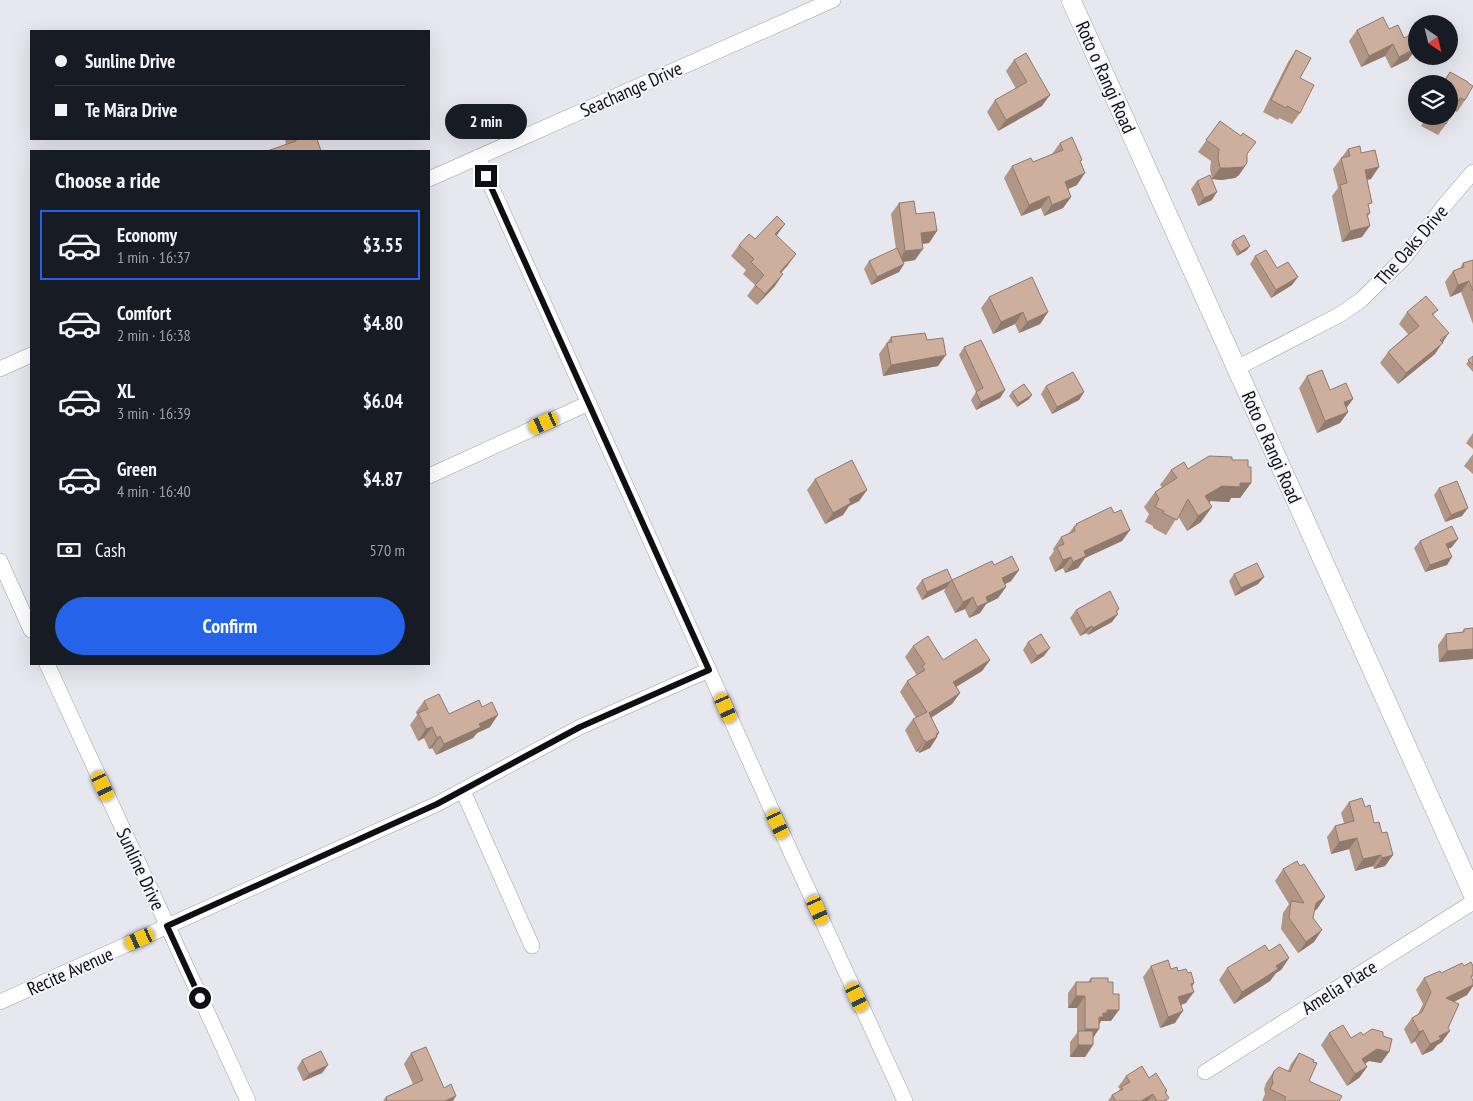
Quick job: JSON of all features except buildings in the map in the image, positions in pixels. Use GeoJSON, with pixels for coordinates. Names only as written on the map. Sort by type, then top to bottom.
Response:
{"type":"FeatureCollection","features":[{"type":"Feature","properties":{"kind":"street","name":"Seachange Drive"},"geometry":{"type":"LineString","coordinates":[[430,179],[833,0]]}},
{"type":"Feature","properties":{"kind":"street","name":"Roto o Rangi Road"},"geometry":{"type":"LineString","coordinates":[[1071,0],[1473,894]]}},
{"type":"Feature","properties":{"kind":"street"},"geometry":{"type":"LineString","coordinates":[[478,157],[905,1101]]}},
{"type":"Feature","properties":{"kind":"street","name":"The Oaks Drive"},"geometry":{"type":"LineString","coordinates":[[1237,368],[1341,314],[1361,300],[1404,258],[1473,172]]}},
{"type":"Feature","properties":{"kind":"street"},"geometry":{"type":"LineString","coordinates":[[0,369],[30,355]]}},
{"type":"Feature","properties":{"kind":"street"},"geometry":{"type":"LineString","coordinates":[[430,476],[589,403]]}},
{"type":"Feature","properties":{"kind":"street"},"geometry":{"type":"LineString","coordinates":[[0,561],[30,628]]}},
{"type":"Feature","properties":{"kind":"street","name":"Sunline Drive"},"geometry":{"type":"LineString","coordinates":[[47,665],[248,1101]]}},
{"type":"Feature","properties":{"kind":"street","name":"Recite Avenue"},"geometry":{"type":"LineString","coordinates":[[0,1002],[437,804],[580,727],[709,670]]}},
{"type":"Feature","properties":{"kind":"street"},"geometry":{"type":"LineString","coordinates":[[464,791],[532,946]]}},
{"type":"Feature","properties":{"kind":"street","name":"Amelia Place"},"geometry":{"type":"LineString","coordinates":[[1205,1072],[1473,902]]}},
{"type":"Feature","properties":{"kind":"route"},"geometry":{"type":"LineString","coordinates":[[200,998],[167,926],[437,804],[580,727],[709,670],[486,176]]}}]}
